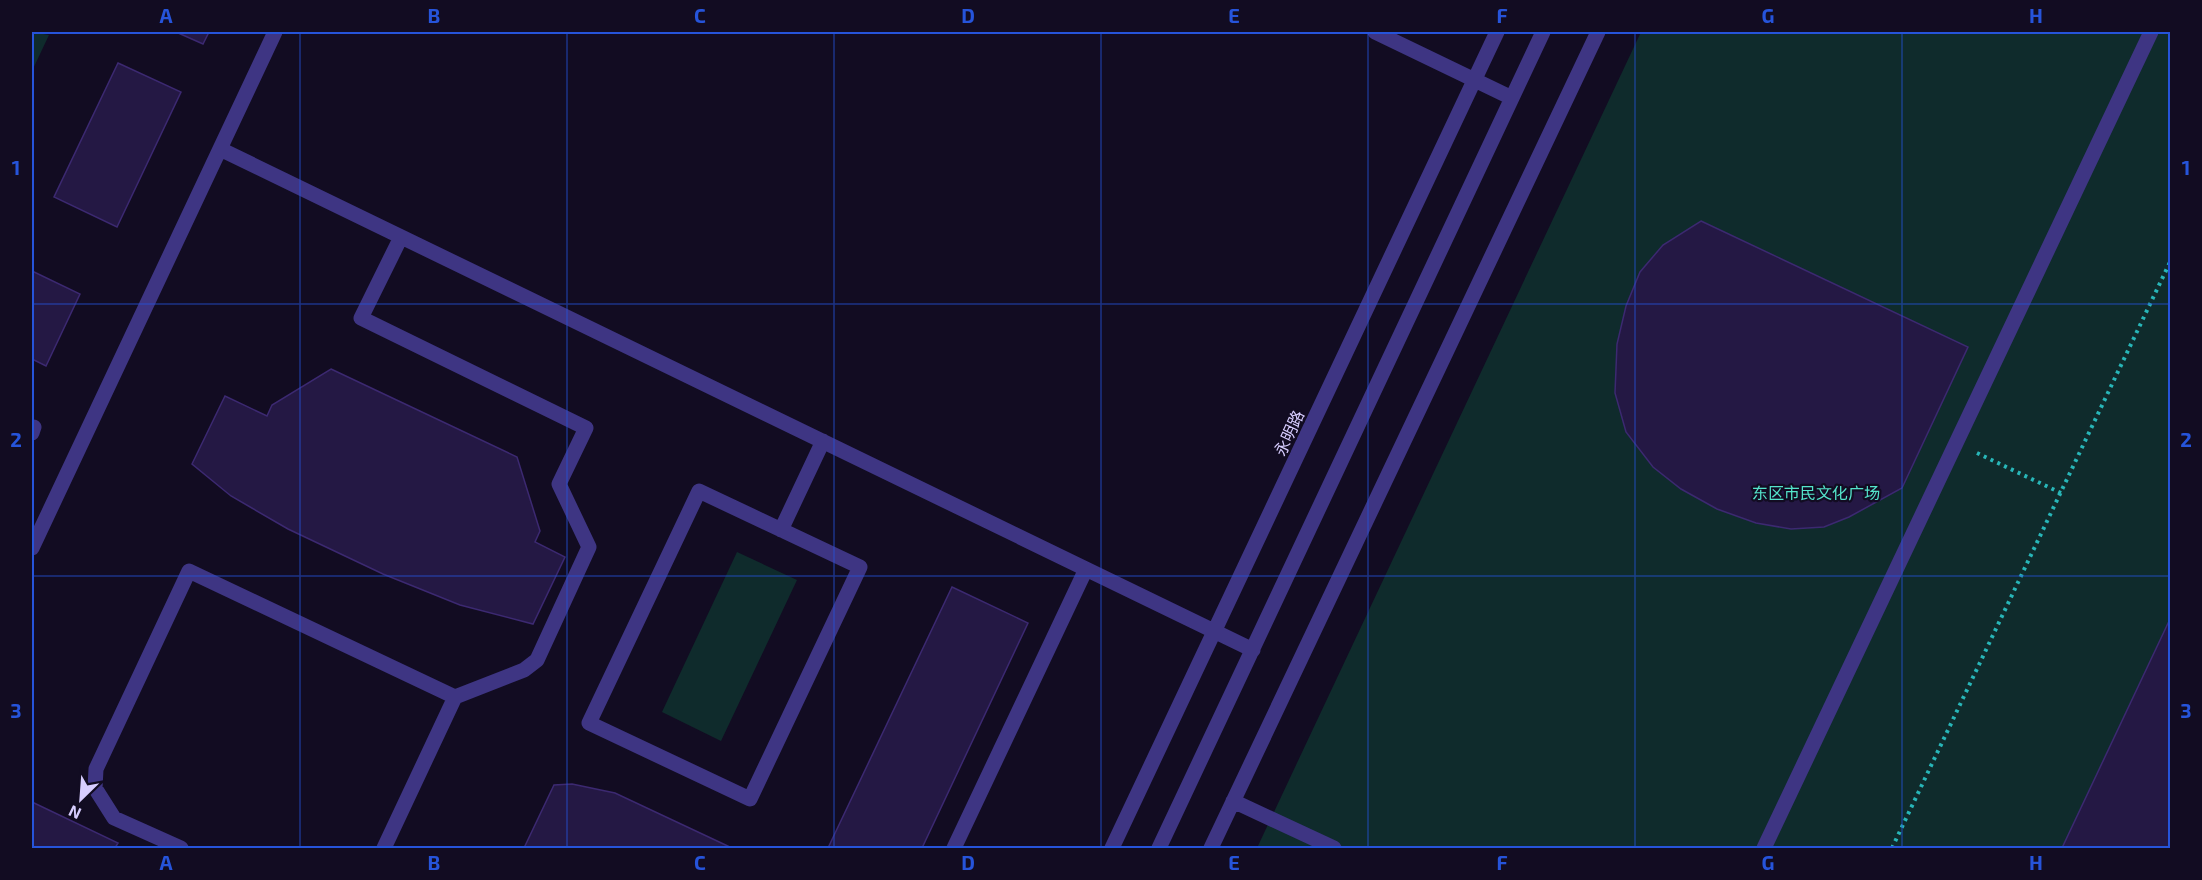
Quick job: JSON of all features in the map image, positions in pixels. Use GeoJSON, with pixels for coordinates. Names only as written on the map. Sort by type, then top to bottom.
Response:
{"type":"FeatureCollection","features":[{"type":"Feature","properties":{"kind":"street"},"geometry":{"type":"LineString","coordinates":[[32,548],[275,32]]}},
{"type":"Feature","properties":{"kind":"street"},"geometry":{"type":"LineString","coordinates":[[1375,32],[1512,98]]}},
{"type":"Feature","properties":{"kind":"street","name":"永明路"},"geometry":{"type":"LineString","coordinates":[[1112,849],[1497,32]]}},
{"type":"Feature","properties":{"kind":"street"},"geometry":{"type":"LineString","coordinates":[[1159,849],[1543,32]]}},
{"type":"Feature","properties":{"kind":"street"},"geometry":{"type":"LineString","coordinates":[[1211,849],[1598,32]]}},
{"type":"Feature","properties":{"kind":"street"},"geometry":{"type":"LineString","coordinates":[[1764,849],[2151,32]]}},
{"type":"Feature","properties":{"kind":"street"},"geometry":{"type":"LineString","coordinates":[[219,148],[1253,650]]}},
{"type":"Feature","properties":{"kind":"street"},"geometry":{"type":"LineString","coordinates":[[384,849],[455,697],[524,670],[537,660],[589,547],[558,484],[586,428],[361,318],[401,237]]}},
{"type":"Feature","properties":{"kind":"street"},"geometry":{"type":"LineString","coordinates":[[781,530],[823,441]]}},
{"type":"Feature","properties":{"kind":"street"},"geometry":{"type":"LineString","coordinates":[[699,491],[781,530],[860,567],[750,799],[590,723],[699,491]]}},
{"type":"Feature","properties":{"kind":"street"},"geometry":{"type":"LineString","coordinates":[[954,849],[1086,569]]}},
{"type":"Feature","properties":{"kind":"street"},"geometry":{"type":"LineString","coordinates":[[179,848],[114,818],[95,789],[96,769],[189,571],[455,697]]}},
{"type":"Feature","properties":{"kind":"street"},"geometry":{"type":"LineString","coordinates":[[1233,801],[1334,849]]}},
{"type":"Feature","properties":{"kind":"path"},"geometry":{"type":"LineString","coordinates":[[1892,849],[2170,262]]}},
{"type":"Feature","properties":{"kind":"path"},"geometry":{"type":"LineString","coordinates":[[1956,443],[2061,493]]}},
{"type":"Feature","properties":{"kind":"green space"},"geometry":{"type":"Polygon","coordinates":[[[32,32],[49,35],[32,71],[32,32]]]}},
{"type":"Feature","properties":{"kind":"green space","name":"东区市民文化广场"},"geometry":{"type":"Polygon","coordinates":[[[1641,32],[2170,32],[2170,848],[1257,848],[1641,32]]]}},
{"type":"Feature","properties":{"kind":"green space"},"geometry":{"type":"Polygon","coordinates":[[[737,552],[797,580],[721,741],[662,712],[737,552]]]}},
{"type":"Feature","properties":{"kind":"building"},"geometry":{"type":"Polygon","coordinates":[[[176,32],[209,32],[203,44],[176,32]]]}},
{"type":"Feature","properties":{"kind":"building"},"geometry":{"type":"Polygon","coordinates":[[[118,63],[181,92],[117,227],[54,197],[118,63]]]}},
{"type":"Feature","properties":{"kind":"building"},"geometry":{"type":"Polygon","coordinates":[[[1701,221],[1968,347],[1902,488],[1849,517],[1824,527],[1791,529],[1756,523],[1717,509],[1681,489],[1653,467],[1626,432],[1615,393],[1617,344],[1626,306],[1640,272],[1663,245],[1701,221]]]}},
{"type":"Feature","properties":{"kind":"building"},"geometry":{"type":"Polygon","coordinates":[[[32,271],[80,294],[46,366],[32,359],[32,271]]]}},
{"type":"Feature","properties":{"kind":"building"},"geometry":{"type":"Polygon","coordinates":[[[331,369],[517,457],[540,531],[535,542],[565,557],[533,624],[460,605],[383,574],[288,529],[231,496],[192,464],[225,396],[267,416],[272,405],[331,369]]]}},
{"type":"Feature","properties":{"kind":"building"},"geometry":{"type":"Polygon","coordinates":[[[952,587],[1028,623],[922,848],[828,848],[952,587]]]}},
{"type":"Feature","properties":{"kind":"building"},"geometry":{"type":"Polygon","coordinates":[[[2170,619],[2170,848],[2062,848],[2170,619]]]}},
{"type":"Feature","properties":{"kind":"building"},"geometry":{"type":"Polygon","coordinates":[[[572,784],[615,793],[732,848],[524,848],[554,785],[572,784]]]}},
{"type":"Feature","properties":{"kind":"building"},"geometry":{"type":"Polygon","coordinates":[[[32,802],[118,843],[115,848],[32,848],[32,802]]]}}]}
